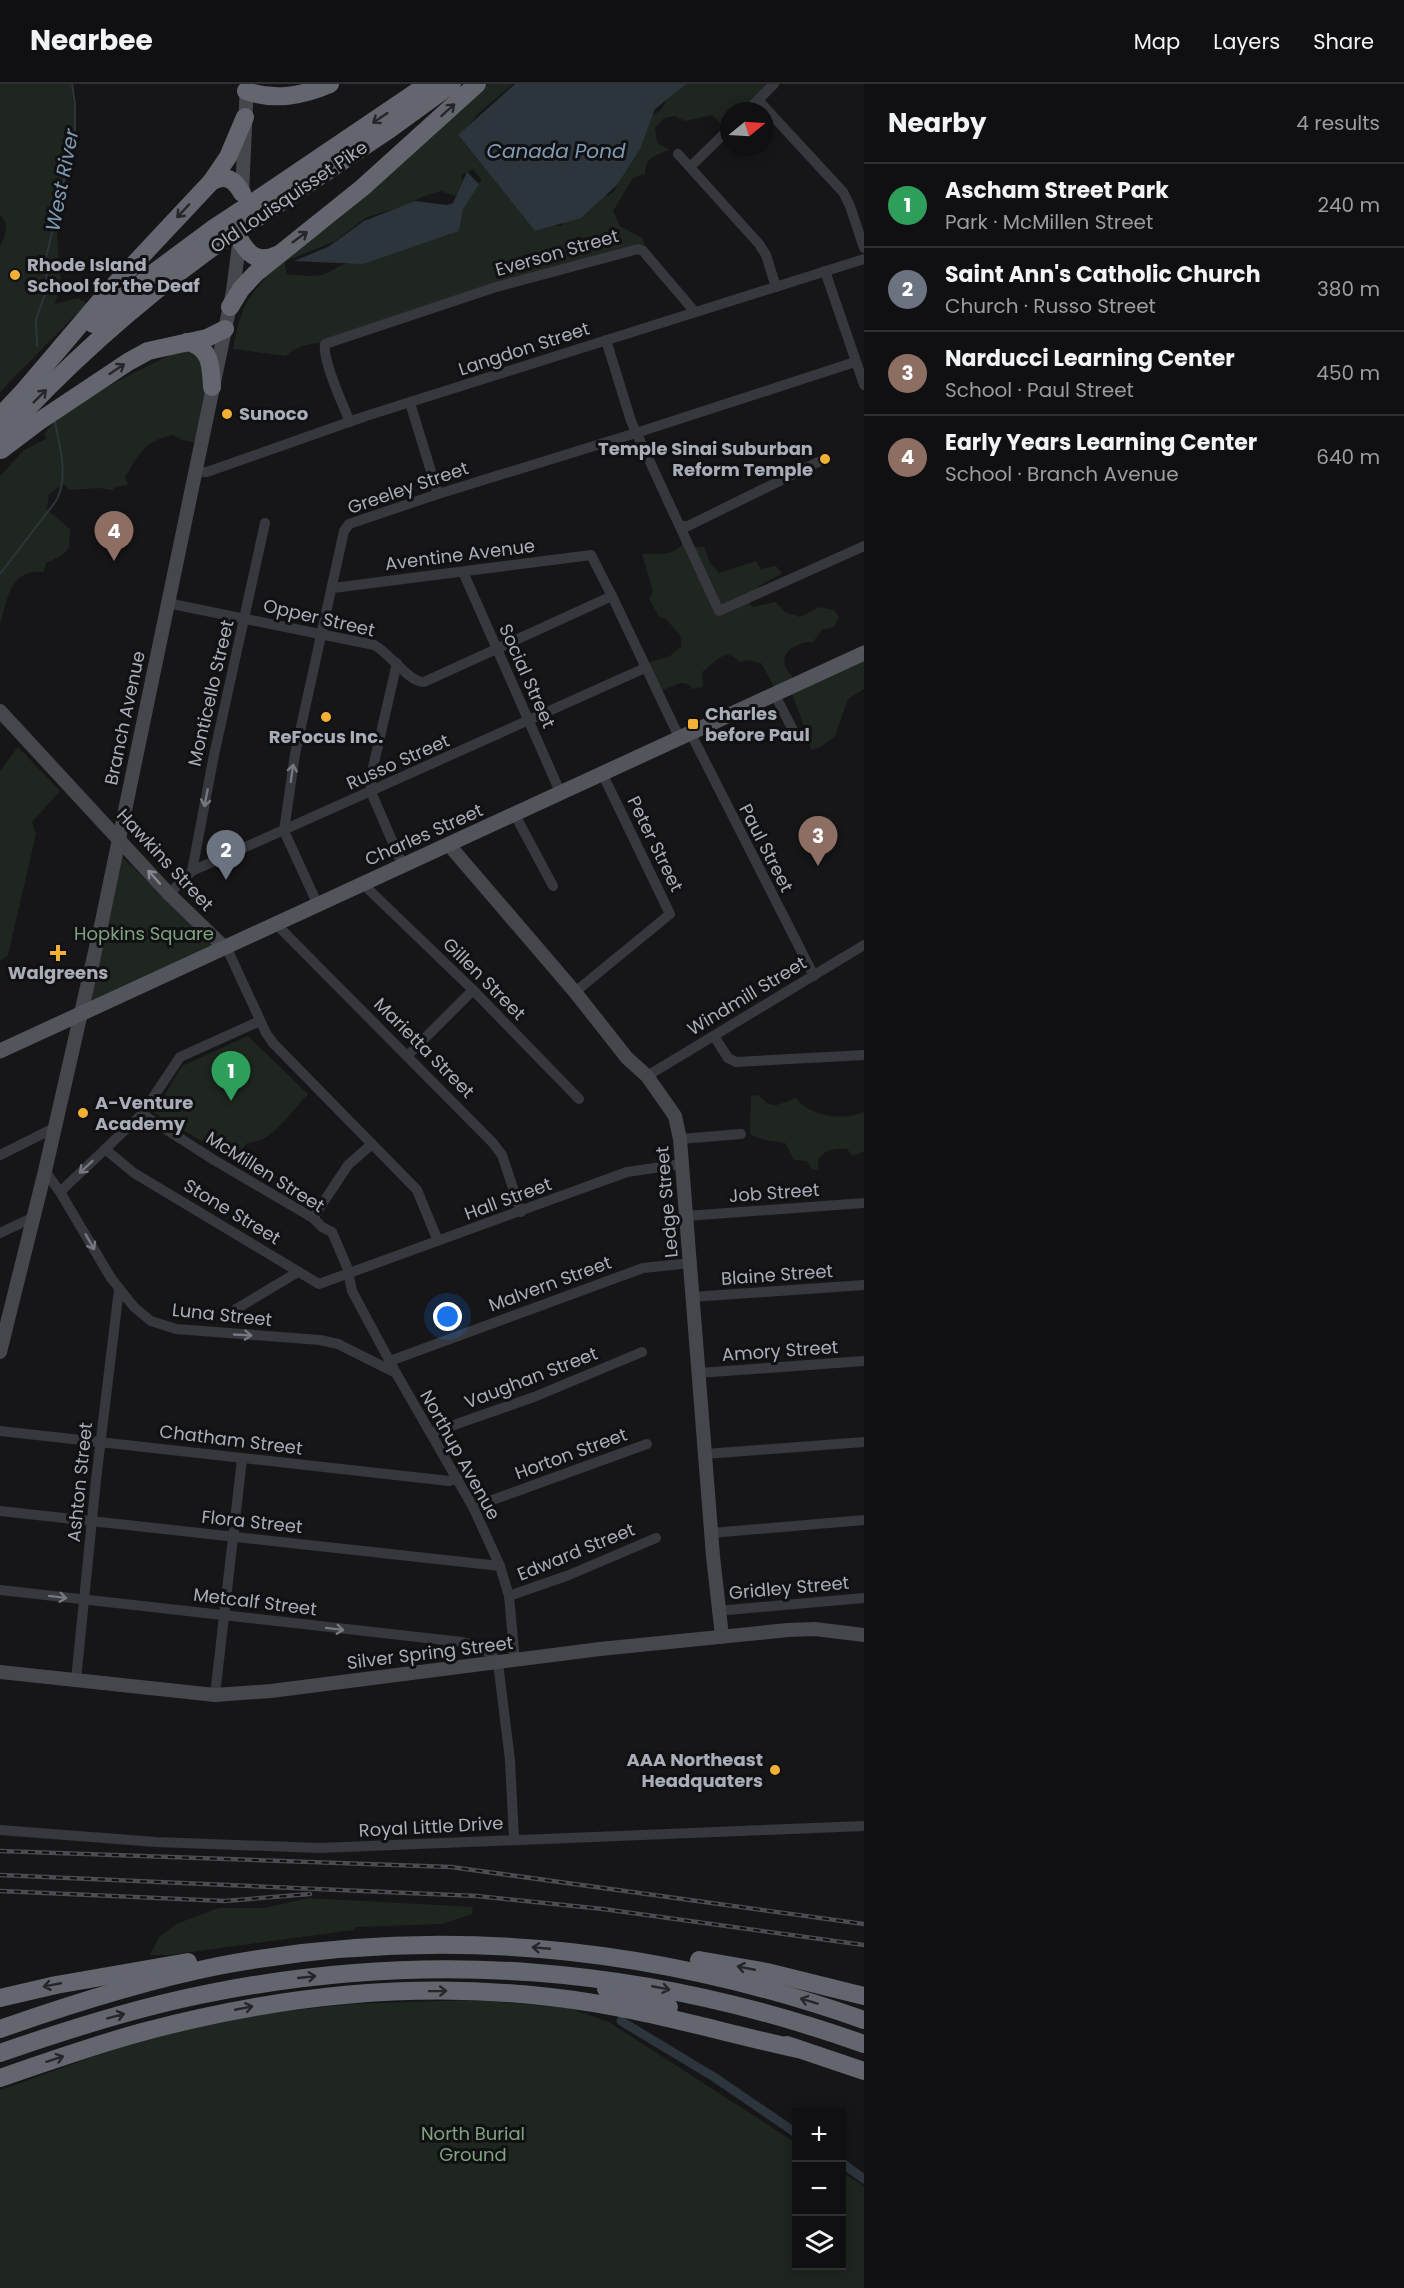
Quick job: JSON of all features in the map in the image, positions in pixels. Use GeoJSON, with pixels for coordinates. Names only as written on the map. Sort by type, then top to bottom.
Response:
{"type":"FeatureCollection","features":[{"type":"Feature","properties":{"kind":"highway"},"geometry":{"type":"LineString","coordinates":[[246,87],[263,96],[288,96],[313,91],[330,84]]}},
{"type":"Feature","properties":{"kind":"highway","name":"Old Louisquisset Pike"},"geometry":{"type":"LineString","coordinates":[[0,438],[37,398],[94,344],[270,191],[428,84]]}},
{"type":"Feature","properties":{"kind":"highway","name":"Old Louisquisset Pike"},"geometry":{"type":"LineString","coordinates":[[0,416],[27,387],[119,301],[214,238],[268,210],[390,129],[452,84]]}},
{"type":"Feature","properties":{"kind":"highway"},"geometry":{"type":"LineString","coordinates":[[230,307],[241,289],[256,273],[362,188],[477,84]]}},
{"type":"Feature","properties":{"kind":"highway"},"geometry":{"type":"LineString","coordinates":[[27,387],[112,288],[211,182],[228,157],[245,117]]}},
{"type":"Feature","properties":{"kind":"highway"},"geometry":{"type":"LineString","coordinates":[[211,182],[218,178],[228,178],[242,193]]}},
{"type":"Feature","properties":{"kind":"highway"},"geometry":{"type":"LineString","coordinates":[[240,240],[248,252],[259,259],[269,259],[278,255]]}},
{"type":"Feature","properties":{"kind":"highway"},"geometry":{"type":"LineString","coordinates":[[0,451],[38,422],[148,351],[207,338],[225,329]]}},
{"type":"Feature","properties":{"kind":"highway"},"geometry":{"type":"LineString","coordinates":[[187,342],[194,344],[209,358],[212,387]]}},
{"type":"Feature","properties":{"kind":"highway"},"geometry":{"type":"LineString","coordinates":[[0,2029],[139,1985],[201,1970],[327,1950],[439,1944],[519,1946],[599,1954],[717,1976],[802,1999],[864,2020]]}},
{"type":"Feature","properties":{"kind":"highway"},"geometry":{"type":"LineString","coordinates":[[599,1954],[645,1952],[679,1957],[767,1972],[864,1996]]}},
{"type":"Feature","properties":{"kind":"highway"},"geometry":{"type":"LineString","coordinates":[[0,1998],[56,1985],[217,1957],[255,1960]]}},
{"type":"Feature","properties":{"kind":"highway"},"geometry":{"type":"LineString","coordinates":[[0,2053],[133,2011],[198,1995],[294,1978],[391,1969],[450,1968],[541,1971],[650,1985],[777,2015],[864,2044]]}},
{"type":"Feature","properties":{"kind":"highway"},"geometry":{"type":"LineString","coordinates":[[541,1971],[753,2032],[864,2071]]}},
{"type":"Feature","properties":{"kind":"highway"},"geometry":{"type":"LineString","coordinates":[[0,2078],[119,2038],[230,2011],[321,1997],[411,1991],[494,1992],[561,1998],[665,2017],[798,2049]]}},
{"type":"Feature","properties":{"kind":"main road","name":"Branch Avenue"},"geometry":{"type":"LineString","coordinates":[[0,1352],[81,1014],[230,307],[240,240],[246,87]]}},
{"type":"Feature","properties":{"kind":"main road","name":"Charles Street"},"geometry":{"type":"LineString","coordinates":[[0,1051],[863,655]]}},
{"type":"Feature","properties":{"kind":"main road","name":"Hawkins Street"},"geometry":{"type":"LineString","coordinates":[[0,711],[119,837],[169,894],[225,948]]}},
{"type":"Feature","properties":{"kind":"main road","name":"Ledge Street"},"geometry":{"type":"LineString","coordinates":[[449,845],[627,1058],[647,1076],[675,1116],[680,1138],[717,1611],[722,1636]]}},
{"type":"Feature","properties":{"kind":"main road","name":"Silver Spring Street"},"geometry":{"type":"LineString","coordinates":[[0,1672],[215,1695],[271,1691],[722,1636],[815,1629],[864,1635]]}},
{"type":"Feature","properties":{"kind":"street"},"geometry":{"type":"LineString","coordinates":[[774,84],[758,100],[843,192],[864,248]]}},
{"type":"Feature","properties":{"kind":"street"},"geometry":{"type":"LineString","coordinates":[[690,167],[720,138]]}},
{"type":"Feature","properties":{"kind":"street"},"geometry":{"type":"LineString","coordinates":[[678,154],[759,244],[766,255],[776,287]]}},
{"type":"Feature","properties":{"kind":"street","name":"Everson Street"},"geometry":{"type":"LineString","coordinates":[[350,422],[324,347],[330,341],[474,295],[638,249],[643,251],[695,312]]}},
{"type":"Feature","properties":{"kind":"street","name":"Langdon Street"},"geometry":{"type":"LineString","coordinates":[[195,472],[207,472],[350,422],[864,259]]}},
{"type":"Feature","properties":{"kind":"street"},"geometry":{"type":"LineString","coordinates":[[825,271],[864,384]]}},
{"type":"Feature","properties":{"kind":"street"},"geometry":{"type":"LineString","coordinates":[[606,340],[636,433],[719,611],[864,546]]}},
{"type":"Feature","properties":{"kind":"street","name":"Greeley Street"},"geometry":{"type":"LineString","coordinates":[[284,831],[295,754],[344,531],[349,524],[855,362]]}},
{"type":"Feature","properties":{"kind":"street"},"geometry":{"type":"LineString","coordinates":[[410,403],[438,494]]}},
{"type":"Feature","properties":{"kind":"street"},"geometry":{"type":"LineString","coordinates":[[681,526],[688,526],[818,462]]}},
{"type":"Feature","properties":{"kind":"street","name":"Monticello Street"},"geometry":{"type":"LineString","coordinates":[[192,871],[214,756],[265,523]]}},
{"type":"Feature","properties":{"kind":"street","name":"Aventine Avenue"},"geometry":{"type":"LineString","coordinates":[[333,588],[591,555]]}},
{"type":"Feature","properties":{"kind":"street","name":"Paul Street"},"geometry":{"type":"LineString","coordinates":[[591,555],[645,668],[685,737],[813,976]]}},
{"type":"Feature","properties":{"kind":"street","name":"Social Street"},"geometry":{"type":"LineString","coordinates":[[463,572],[561,794]]}},
{"type":"Feature","properties":{"kind":"street","name":"Opper Street"},"geometry":{"type":"LineString","coordinates":[[168,601],[177,605],[374,645],[412,678],[418,682],[424,682],[612,596]]}},
{"type":"Feature","properties":{"kind":"street"},"geometry":{"type":"LineString","coordinates":[[397,663],[371,776],[371,792],[403,866]]}},
{"type":"Feature","properties":{"kind":"street","name":"Russo Street"},"geometry":{"type":"LineString","coordinates":[[169,894],[192,871],[645,668]]}},
{"type":"Feature","properties":{"kind":"street"},"geometry":{"type":"LineString","coordinates":[[775,695],[794,732]]}},
{"type":"Feature","properties":{"kind":"street","name":"Peter Street"},"geometry":{"type":"LineString","coordinates":[[574,992],[670,914],[603,775]]}},
{"type":"Feature","properties":{"kind":"street"},"geometry":{"type":"LineString","coordinates":[[515,815],[553,886]]}},
{"type":"Feature","properties":{"kind":"street"},"geometry":{"type":"LineString","coordinates":[[284,831],[318,905]]}},
{"type":"Feature","properties":{"kind":"street","name":"Gillen Street"},"geometry":{"type":"LineString","coordinates":[[363,884],[473,990],[579,1099]]}},
{"type":"Feature","properties":{"kind":"street","name":"Marietta Street"},"geometry":{"type":"LineString","coordinates":[[278,925],[499,1150],[521,1212]]}},
{"type":"Feature","properties":{"kind":"street","name":"Windmill Street"},"geometry":{"type":"LineString","coordinates":[[647,1076],[864,945]]}},
{"type":"Feature","properties":{"kind":"street","name":"Hawkins Street"},"geometry":{"type":"LineString","coordinates":[[225,948],[273,1043],[421,1196],[438,1241]]}},
{"type":"Feature","properties":{"kind":"street"},"geometry":{"type":"LineString","coordinates":[[408,1055],[473,990]]}},
{"type":"Feature","properties":{"kind":"street"},"geometry":{"type":"LineString","coordinates":[[60,1192],[142,1114],[180,1057],[260,1021]]}},
{"type":"Feature","properties":{"kind":"street"},"geometry":{"type":"LineString","coordinates":[[714,1036],[728,1058],[736,1062],[864,1055]]}},
{"type":"Feature","properties":{"kind":"street","name":"McMillen Street"},"geometry":{"type":"LineString","coordinates":[[142,1114],[238,1175],[313,1218],[322,1227],[332,1232],[347,1267],[347,1275]]}},
{"type":"Feature","properties":{"kind":"street"},"geometry":{"type":"LineString","coordinates":[[0,1155],[54,1128]]}},
{"type":"Feature","properties":{"kind":"street"},"geometry":{"type":"LineString","coordinates":[[680,1138],[741,1134]]}},
{"type":"Feature","properties":{"kind":"street"},"geometry":{"type":"LineString","coordinates":[[313,1218],[348,1165],[372,1144]]}},
{"type":"Feature","properties":{"kind":"street","name":"Stone Street"},"geometry":{"type":"LineString","coordinates":[[105,1149],[135,1173],[319,1284],[347,1275]]}},
{"type":"Feature","properties":{"kind":"street","name":"Hall Street"},"geometry":{"type":"LineString","coordinates":[[347,1275],[627,1172],[682,1164]]}},
{"type":"Feature","properties":{"kind":"street","name":"Luna Street"},"geometry":{"type":"LineString","coordinates":[[45,1171],[119,1289],[142,1315],[157,1324],[170,1329],[320,1340],[338,1344],[396,1373]]}},
{"type":"Feature","properties":{"kind":"street","name":"Job Street"},"geometry":{"type":"LineString","coordinates":[[686,1216],[864,1203]]}},
{"type":"Feature","properties":{"kind":"street"},"geometry":{"type":"LineString","coordinates":[[0,1233],[34,1217]]}},
{"type":"Feature","properties":{"kind":"street","name":"Malvern Street"},"geometry":{"type":"LineString","coordinates":[[390,1361],[643,1268],[691,1263]]}},
{"type":"Feature","properties":{"kind":"street"},"geometry":{"type":"LineString","coordinates":[[236,1309],[298,1272]]}},
{"type":"Feature","properties":{"kind":"street","name":"Northup Avenue"},"geometry":{"type":"LineString","coordinates":[[347,1275],[352,1291],[396,1373],[473,1507],[500,1566],[508,1596],[515,1661]]}},
{"type":"Feature","properties":{"kind":"street","name":"Blaine Street"},"geometry":{"type":"LineString","coordinates":[[692,1297],[864,1285]]}},
{"type":"Feature","properties":{"kind":"street","name":"Ashton Street"},"geometry":{"type":"LineString","coordinates":[[76,1680],[119,1289]]}},
{"type":"Feature","properties":{"kind":"street","name":"Vaughan Street"},"geometry":{"type":"LineString","coordinates":[[431,1434],[534,1397],[642,1352]]}},
{"type":"Feature","properties":{"kind":"street","name":"Amory Street"},"geometry":{"type":"LineString","coordinates":[[698,1373],[864,1361]]}},
{"type":"Feature","properties":{"kind":"street","name":"Chatham Street"},"geometry":{"type":"LineString","coordinates":[[0,1431],[449,1481],[457,1478]]}},
{"type":"Feature","properties":{"kind":"street"},"geometry":{"type":"LineString","coordinates":[[705,1454],[864,1442]]}},
{"type":"Feature","properties":{"kind":"street","name":"Horton Street"},"geometry":{"type":"LineString","coordinates":[[473,1507],[647,1444]]}},
{"type":"Feature","properties":{"kind":"street"},"geometry":{"type":"LineString","coordinates":[[215,1695],[235,1537],[242,1459]]}},
{"type":"Feature","properties":{"kind":"street","name":"Flora Street"},"geometry":{"type":"LineString","coordinates":[[0,1511],[500,1566]]}},
{"type":"Feature","properties":{"kind":"street"},"geometry":{"type":"LineString","coordinates":[[711,1533],[864,1520]]}},
{"type":"Feature","properties":{"kind":"street","name":"Edward Street"},"geometry":{"type":"LineString","coordinates":[[508,1596],[569,1575],[656,1538]]}},
{"type":"Feature","properties":{"kind":"street","name":"Metcalf Street"},"geometry":{"type":"LineString","coordinates":[[0,1590],[462,1642],[485,1648],[492,1653],[498,1663]]}},
{"type":"Feature","properties":{"kind":"street","name":"Gridley Street"},"geometry":{"type":"LineString","coordinates":[[717,1611],[864,1598]]}},
{"type":"Feature","properties":{"kind":"street"},"geometry":{"type":"LineString","coordinates":[[498,1663],[510,1760],[514,1839]]}},
{"type":"Feature","properties":{"kind":"street","name":"Royal Little Drive"},"geometry":{"type":"LineString","coordinates":[[0,1830],[156,1842],[320,1848],[864,1826]]}},
{"type":"Feature","properties":{"kind":"green space"},"geometry":{"type":"Polygon","coordinates":[[[0,84],[71,84],[76,124],[57,237],[61,282],[55,304],[78,298],[87,303],[0,392],[0,247],[6,226],[0,215],[0,84]]]}},
{"type":"Feature","properties":{"kind":"green space"},"geometry":{"type":"Polygon","coordinates":[[[488,84],[513,84],[479,113],[459,137],[524,217],[536,226],[561,226],[587,202],[609,195],[615,190],[651,117],[662,109],[675,84],[774,84],[756,102],[720,102],[720,123],[712,115],[685,121],[675,116],[665,118],[655,127],[657,143],[670,150],[649,160],[645,174],[633,178],[613,211],[620,226],[642,238],[648,254],[634,251],[328,343],[306,345],[286,356],[233,349],[243,310],[252,294],[266,278],[262,279],[345,214],[488,84]],[[473,169],[461,176],[463,182],[461,191],[455,196],[441,191],[407,205],[367,217],[335,241],[286,261],[287,274],[323,275],[346,263],[440,235],[449,236],[474,187],[482,180],[473,169]]]}},
{"type":"Feature","properties":{"kind":"green space"},"geometry":{"type":"Polygon","coordinates":[[[206,346],[211,371],[197,443],[182,440],[173,435],[155,441],[144,449],[125,477],[128,485],[115,487],[112,490],[99,488],[70,490],[63,484],[49,494],[47,510],[70,529],[69,548],[61,556],[46,563],[44,572],[33,572],[17,580],[8,595],[0,624],[0,476],[24,450],[46,439],[44,434],[58,417],[96,392],[186,347],[206,346]]]}},
{"type":"Feature","properties":{"kind":"green space"},"geometry":{"type":"Polygon","coordinates":[[[687,537],[694,547],[704,547],[710,563],[719,573],[756,561],[761,569],[776,566],[782,573],[756,588],[750,598],[750,605],[753,607],[775,602],[785,612],[800,617],[820,607],[834,610],[839,617],[834,627],[822,630],[813,642],[802,643],[792,648],[784,662],[797,684],[861,657],[864,662],[864,689],[848,699],[835,736],[821,747],[811,750],[790,689],[777,692],[761,663],[749,660],[740,662],[729,655],[724,656],[702,672],[703,687],[692,689],[688,684],[680,683],[657,693],[645,664],[670,656],[681,647],[681,637],[667,619],[659,617],[649,598],[653,591],[642,554],[662,554],[674,551],[687,537]]]}},
{"type":"Feature","properties":{"kind":"green space"},"geometry":{"type":"Polygon","coordinates":[[[18,747],[60,791],[32,822],[36,834],[8,955],[0,961],[0,771],[18,747]]]}},
{"type":"Feature","properties":{"kind":"green space","name":"Hopkins Square"},"geometry":{"type":"Polygon","coordinates":[[[120,855],[215,946],[85,1004],[120,855]]]}},
{"type":"Feature","properties":{"kind":"green space"},"geometry":{"type":"Polygon","coordinates":[[[248,1036],[308,1094],[281,1125],[265,1137],[247,1143],[234,1160],[154,1113],[182,1066],[248,1036]]]}},
{"type":"Feature","properties":{"kind":"green space"},"geometry":{"type":"Polygon","coordinates":[[[759,1095],[771,1105],[796,1098],[810,1109],[827,1116],[837,1117],[864,1112],[864,1151],[853,1156],[847,1149],[831,1150],[818,1159],[818,1169],[812,1170],[807,1161],[794,1160],[785,1143],[764,1140],[750,1134],[751,1096],[759,1095]]]}},
{"type":"Feature","properties":{"kind":"green space"},"geometry":{"type":"Polygon","coordinates":[[[308,1898],[473,1907],[472,1914],[442,1924],[356,1927],[353,1930],[169,1955],[150,1955],[159,1937],[176,1924],[219,1908],[264,1908],[308,1898]]]}},
{"type":"Feature","properties":{"kind":"green space","name":"North Burial Ground"},"geometry":{"type":"Polygon","coordinates":[[[475,2000],[569,2008],[609,2022],[792,2140],[792,2270],[846,2270],[846,2175],[864,2186],[864,2288],[0,2288],[0,2090],[157,2034],[234,2017],[351,2004],[475,2000]]]}},
{"type":"Feature","properties":{"kind":"water","name":"Canada Pond"},"geometry":{"type":"Polygon","coordinates":[[[515,84],[686,84],[655,109],[640,149],[617,185],[581,218],[535,231],[458,135],[515,84]]]}},
{"type":"Feature","properties":{"kind":"water"},"geometry":{"type":"Polygon","coordinates":[[[467,172],[479,184],[463,209],[459,231],[363,264],[294,261],[328,247],[364,221],[415,201],[447,205],[453,203],[467,172]]]}},
{"type":"Feature","properties":{"kind":"waterway","name":"West River"},"geometry":{"type":"LineString","coordinates":[[37,346],[36,319],[47,289],[46,258],[75,131],[72,84]]}},
{"type":"Feature","properties":{"kind":"waterway","name":"West River"},"geometry":{"type":"LineString","coordinates":[[0,574],[56,501],[60,492],[63,472],[55,422]]}},
{"type":"Feature","properties":{"kind":"waterway"},"geometry":{"type":"LineString","coordinates":[[621,2021],[714,2077],[792,2130]]}},
{"type":"Feature","properties":{"kind":"waterway"},"geometry":{"type":"LineString","coordinates":[[846,2166],[864,2179]]}},
{"type":"Feature","properties":{"kind":"railway"},"geometry":{"type":"LineString","coordinates":[[0,1851],[451,1867],[864,1924]]}},
{"type":"Feature","properties":{"kind":"railway"},"geometry":{"type":"LineString","coordinates":[[0,1875],[477,1896],[603,1909],[864,1945]]}},
{"type":"Feature","properties":{"kind":"railway"},"geometry":{"type":"LineString","coordinates":[[0,1891],[225,1901],[310,1894]]}},
{"type":"Feature","properties":{"kind":"place","name":"Rhode Island School for the Deaf"},"geometry":{"type":"Point","coordinates":[15,275]}},
{"type":"Feature","properties":{"kind":"place","name":"Sunoco"},"geometry":{"type":"Point","coordinates":[227,414]}},
{"type":"Feature","properties":{"kind":"place","name":"Temple Sinai Suburban Reform Temple"},"geometry":{"type":"Point","coordinates":[825,459]}},
{"type":"Feature","properties":{"kind":"place","name":"Early Years Learning Center"},"geometry":{"type":"Point","coordinates":[114,561]}},
{"type":"Feature","properties":{"kind":"place","name":"ReFocus Inc."},"geometry":{"type":"Point","coordinates":[326,717]}},
{"type":"Feature","properties":{"kind":"place","name":"Charles before Paul"},"geometry":{"type":"Point","coordinates":[693,724]}},
{"type":"Feature","properties":{"kind":"place","name":"Narducci Learning Center"},"geometry":{"type":"Point","coordinates":[818,866]}},
{"type":"Feature","properties":{"kind":"place","name":"Saint Ann's Catholic Church"},"geometry":{"type":"Point","coordinates":[226,880]}},
{"type":"Feature","properties":{"kind":"place","name":"Walgreens"},"geometry":{"type":"Point","coordinates":[58,953]}},
{"type":"Feature","properties":{"kind":"place","name":"Ascham Street Park"},"geometry":{"type":"Point","coordinates":[231,1101]}},
{"type":"Feature","properties":{"kind":"place","name":"A-Venture Academy"},"geometry":{"type":"Point","coordinates":[83,1113]}},
{"type":"Feature","properties":{"kind":"place","name":"AAA Northeast Headquaters"},"geometry":{"type":"Point","coordinates":[775,1770]}}]}
